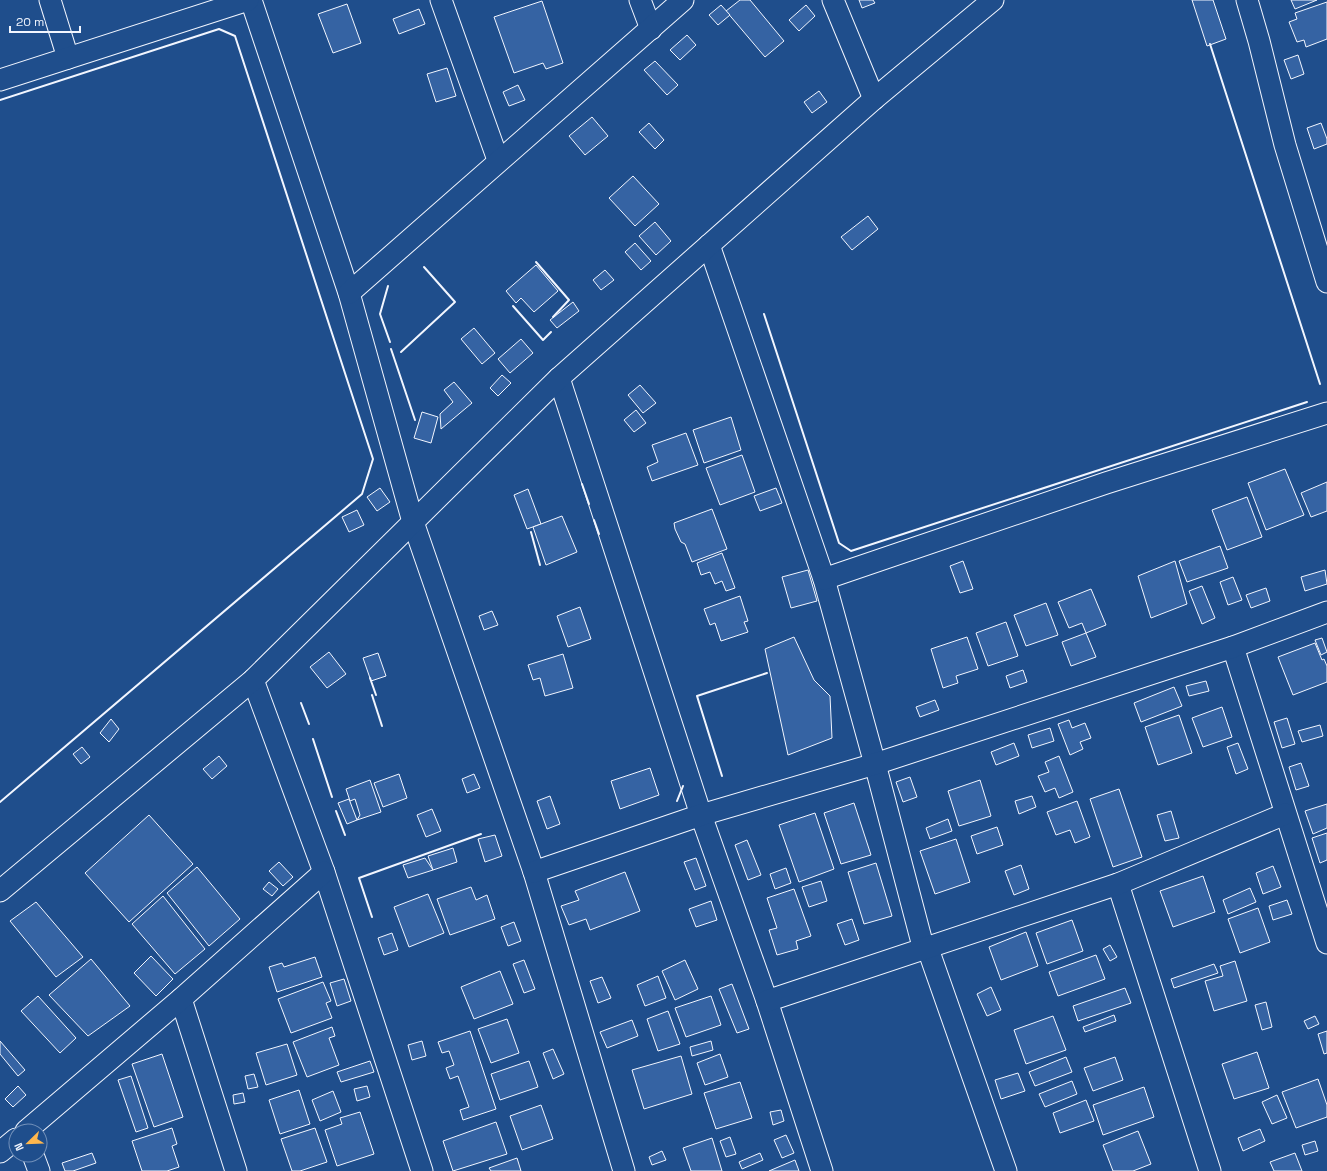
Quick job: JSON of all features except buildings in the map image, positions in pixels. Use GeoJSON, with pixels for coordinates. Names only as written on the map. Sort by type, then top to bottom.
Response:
{"type":"FeatureCollection","features":[{"type":"Feature","properties":{"kind":"street"},"geometry":{"type":"LineString","coordinates":[[50,0],[68,58]]}},
{"type":"Feature","properties":{"kind":"street"},"geometry":{"type":"LineString","coordinates":[[0,80],[248,0]]}},
{"type":"Feature","properties":{"kind":"street"},"geometry":{"type":"LineString","coordinates":[[251,0],[349,293],[413,522],[534,872],[624,1171]]}},
{"type":"Feature","properties":{"kind":"street"},"geometry":{"type":"LineString","coordinates":[[441,0],[498,160]]}},
{"type":"Feature","properties":{"kind":"street"},"geometry":{"type":"LineString","coordinates":[[640,0],[651,29]]}},
{"type":"Feature","properties":{"kind":"street"},"geometry":{"type":"LineString","coordinates":[[349,293],[498,160],[683,0]]}},
{"type":"Feature","properties":{"kind":"street"},"geometry":{"type":"LineString","coordinates":[[833,0],[874,99]]}},
{"type":"Feature","properties":{"kind":"street"},"geometry":{"type":"LineString","coordinates":[[0,891],[253,680],[559,378],[874,99],[993,0]]}},
{"type":"Feature","properties":{"kind":"street"},"geometry":{"type":"LineString","coordinates":[[1247,0],[1259,41],[1285,145],[1322,253],[1327,282]]}},
{"type":"Feature","properties":{"kind":"street"},"geometry":{"type":"LineString","coordinates":[[709,245],[824,579],[926,949],[1006,1171]]}},
{"type":"Feature","properties":{"kind":"street"},"geometry":{"type":"LineString","coordinates":[[559,378],[701,815],[767,1000],[822,1171]]}},
{"type":"Feature","properties":{"kind":"street"},"geometry":{"type":"LineString","coordinates":[[824,579],[1106,483],[1327,413]]}},
{"type":"Feature","properties":{"kind":"street"},"geometry":{"type":"LineString","coordinates":[[534,872],[701,815],[875,764],[1232,646],[1327,612]]}},
{"type":"Feature","properties":{"kind":"street"},"geometry":{"type":"LineString","coordinates":[[1232,646],[1327,943]]}},
{"type":"Feature","properties":{"kind":"street"},"geometry":{"type":"LineString","coordinates":[[253,680],[324,872],[422,1171]]}},
{"type":"Feature","properties":{"kind":"street"},"geometry":{"type":"LineString","coordinates":[[767,1000],[926,949],[1118,884],[1285,814]]}},
{"type":"Feature","properties":{"kind":"street"},"geometry":{"type":"LineString","coordinates":[[35,1123],[181,999],[324,872]]}},
{"type":"Feature","properties":{"kind":"street"},"geometry":{"type":"LineString","coordinates":[[1118,884],[1210,1171]]}},
{"type":"Feature","properties":{"kind":"street"},"geometry":{"type":"LineString","coordinates":[[181,999],[236,1171]]}},
{"type":"Feature","properties":{"kind":"street"},"geometry":{"type":"LineString","coordinates":[[0,1152],[8,1146]]}},
{"type":"Feature","properties":{"kind":"wall"},"geometry":{"type":"LineString","coordinates":[[0,100],[219,29],[235,36],[373,459],[362,494],[0,802]]}},
{"type":"Feature","properties":{"kind":"wall"},"geometry":{"type":"LineString","coordinates":[[1210,44],[1320,384]]}},
{"type":"Feature","properties":{"kind":"wall"},"geometry":{"type":"LineString","coordinates":[[536,262],[569,300],[553,317]]}},
{"type":"Feature","properties":{"kind":"wall"},"geometry":{"type":"LineString","coordinates":[[401,352],[455,302],[424,267]]}},
{"type":"Feature","properties":{"kind":"wall"},"geometry":{"type":"LineString","coordinates":[[388,286],[380,314],[390,342]]}},
{"type":"Feature","properties":{"kind":"wall"},"geometry":{"type":"LineString","coordinates":[[513,306],[543,340],[551,332]]}},
{"type":"Feature","properties":{"kind":"wall"},"geometry":{"type":"LineString","coordinates":[[764,314],[839,543],[851,551],[1307,402]]}},
{"type":"Feature","properties":{"kind":"wall"},"geometry":{"type":"LineString","coordinates":[[391,349],[415,420]]}},
{"type":"Feature","properties":{"kind":"wall"},"geometry":{"type":"LineString","coordinates":[[582,484],[589,504]]}},
{"type":"Feature","properties":{"kind":"wall"},"geometry":{"type":"LineString","coordinates":[[594,520],[599,534]]}},
{"type":"Feature","properties":{"kind":"wall"},"geometry":{"type":"LineString","coordinates":[[531,532],[540,565]]}},
{"type":"Feature","properties":{"kind":"wall"},"geometry":{"type":"LineString","coordinates":[[722,776],[697,696],[767,673]]}},
{"type":"Feature","properties":{"kind":"wall"},"geometry":{"type":"LineString","coordinates":[[370,678],[376,695]]}},
{"type":"Feature","properties":{"kind":"wall"},"geometry":{"type":"LineString","coordinates":[[372,695],[382,726]]}},
{"type":"Feature","properties":{"kind":"wall"},"geometry":{"type":"LineString","coordinates":[[301,703],[309,724]]}},
{"type":"Feature","properties":{"kind":"wall"},"geometry":{"type":"LineString","coordinates":[[313,739],[332,797]]}},
{"type":"Feature","properties":{"kind":"wall"},"geometry":{"type":"LineString","coordinates":[[677,801],[683,786]]}},
{"type":"Feature","properties":{"kind":"wall"},"geometry":{"type":"LineString","coordinates":[[336,811],[345,835]]}},
{"type":"Feature","properties":{"kind":"wall"},"geometry":{"type":"LineString","coordinates":[[372,917],[359,878],[481,834]]}}]}
